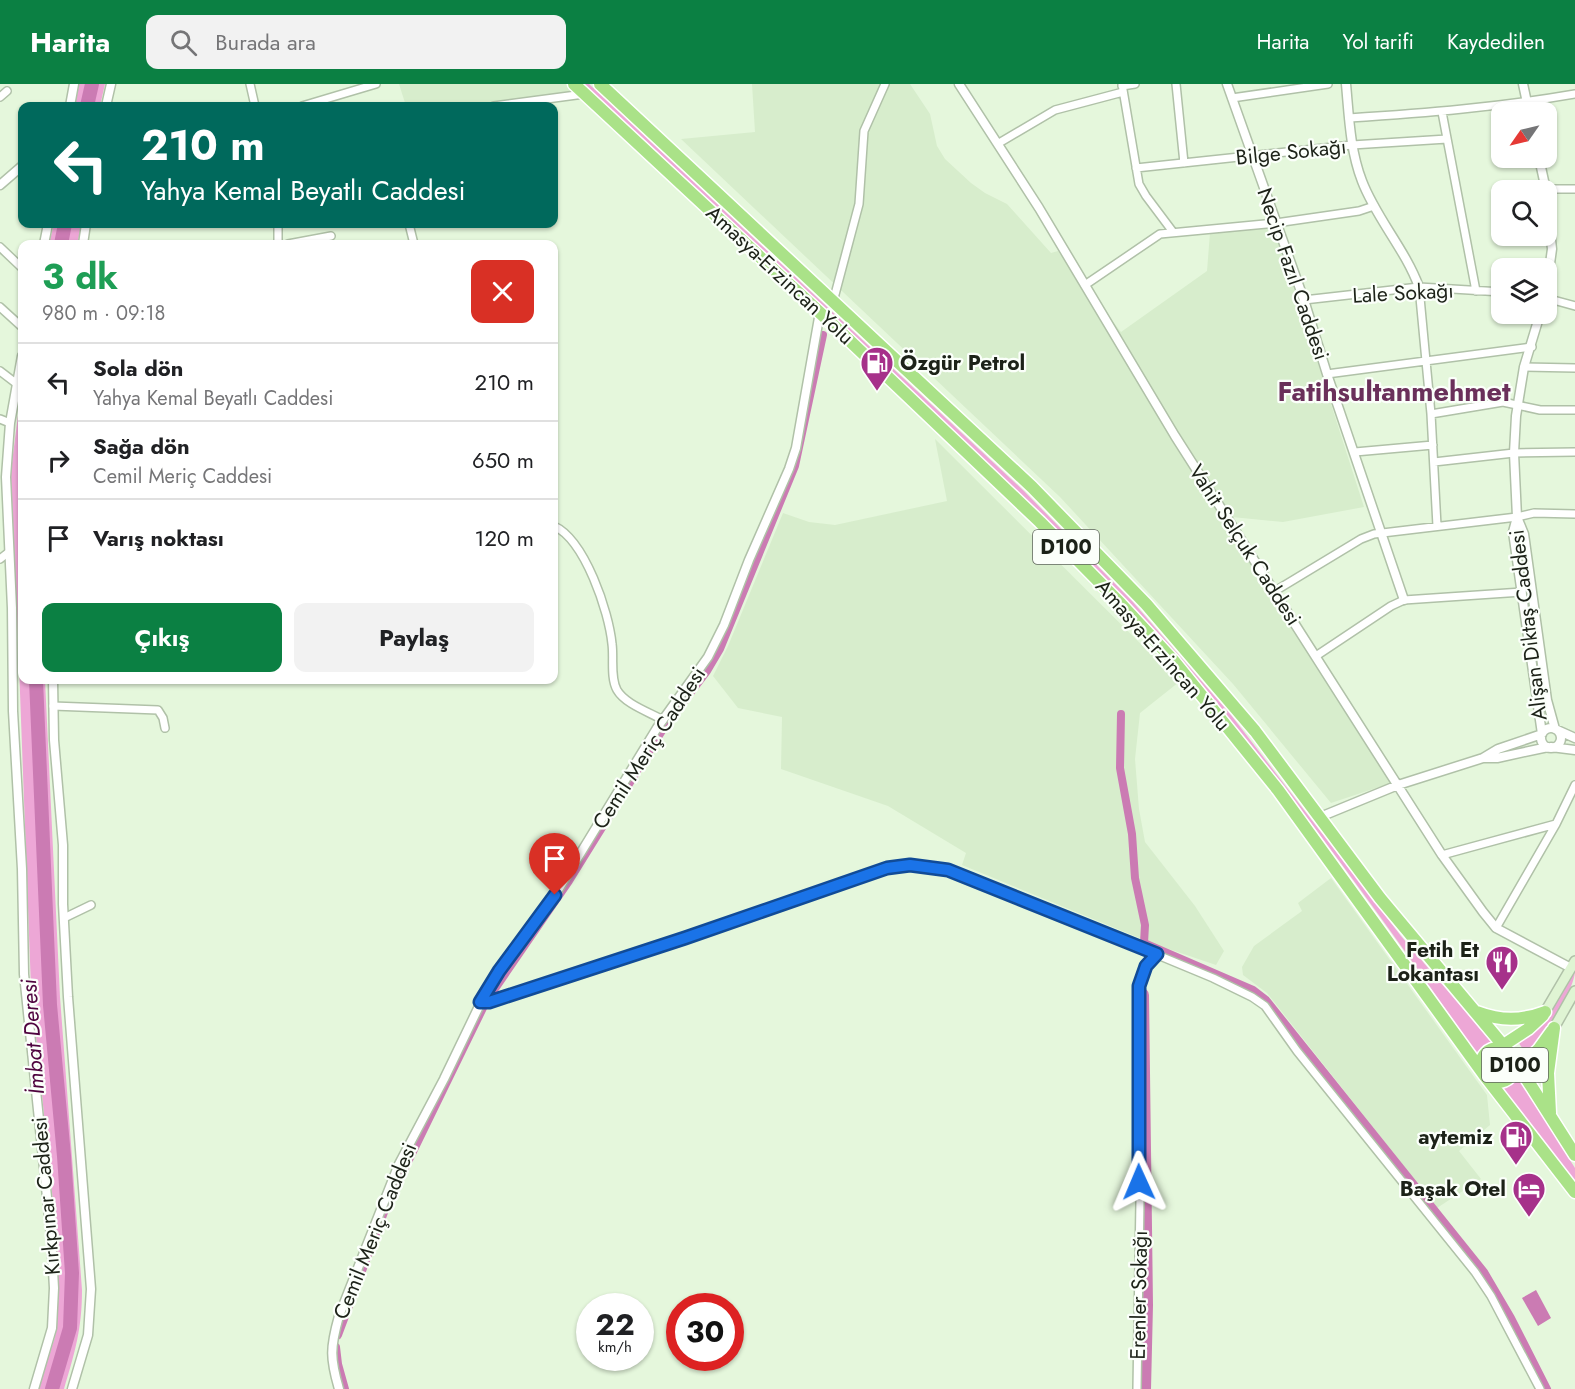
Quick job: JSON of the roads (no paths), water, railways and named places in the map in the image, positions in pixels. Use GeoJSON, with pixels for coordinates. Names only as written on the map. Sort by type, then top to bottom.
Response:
{"type":"FeatureCollection","features":[{"type":"Feature","properties":{"kind":"highway","name":"Amasya-Erzincan Yolu"},"geometry":{"type":"LineString","coordinates":[[574,84],[820,312],[1048,529],[1173,660],[1278,790],[1485,1076],[1575,1194]]}},
{"type":"Feature","properties":{"kind":"highway","name":"Amasya-Erzincan Yolu"},"geometry":{"type":"LineString","coordinates":[[600,84],[1032,487],[1124,581],[1249,724],[1380,898],[1520,1067],[1575,1155]]}},
{"type":"Feature","properties":{"kind":"highway"},"geometry":{"type":"LineString","coordinates":[[1476,1012],[1492,1018],[1508,1019],[1530,1018],[1545,1012]]}},
{"type":"Feature","properties":{"kind":"highway"},"geometry":{"type":"LineString","coordinates":[[1505,1050],[1545,1012]]}},
{"type":"Feature","properties":{"kind":"highway"},"geometry":{"type":"LineString","coordinates":[[1510,1077],[1544,1044],[1554,1028]]}},
{"type":"Feature","properties":{"kind":"highway"},"geometry":{"type":"LineString","coordinates":[[1550,1117],[1548,1073],[1554,1028]]}},
{"type":"Feature","properties":{"kind":"highway","name":"D100"},"geometry":{"type":"LineString","coordinates":[[1505,1050],[1515,1067],[1506,1080],[1495,1082],[1485,1076],[1481,1066],[1484,1055],[1489,1051],[1505,1050]]}},
{"type":"Feature","properties":{"kind":"main road"},"geometry":{"type":"LineString","coordinates":[[1545,1012],[1573,965]]}},
{"type":"Feature","properties":{"kind":"main road"},"geometry":{"type":"LineString","coordinates":[[1554,1028],[1575,991]]}},
{"type":"Feature","properties":{"kind":"street"},"geometry":{"type":"LineString","coordinates":[[71,102],[74,84]]}},
{"type":"Feature","properties":{"kind":"street"},"geometry":{"type":"LineString","coordinates":[[107,102],[111,84]]}},
{"type":"Feature","properties":{"kind":"street"},"geometry":{"type":"LineString","coordinates":[[250,84],[254,102]]}},
{"type":"Feature","properties":{"kind":"street"},"geometry":{"type":"LineString","coordinates":[[313,102],[350,88],[376,84]]}},
{"type":"Feature","properties":{"kind":"street"},"geometry":{"type":"LineString","coordinates":[[833,302],[859,204],[864,131],[885,84]]}},
{"type":"Feature","properties":{"kind":"street","name":"Vahit Selçuk Caddesi"},"geometry":{"type":"LineString","coordinates":[[959,84],[999,143],[1175,436],[1442,855],[1496,928],[1573,965]]}},
{"type":"Feature","properties":{"kind":"street"},"geometry":{"type":"LineString","coordinates":[[999,143],[1055,110],[1135,84]]}},
{"type":"Feature","properties":{"kind":"street"},"geometry":{"type":"LineString","coordinates":[[1176,84],[1184,163]]}},
{"type":"Feature","properties":{"kind":"street","name":"Necip Fazıl Caddesi"},"geometry":{"type":"LineString","coordinates":[[1227,84],[1304,300],[1404,600]]}},
{"type":"Feature","properties":{"kind":"street"},"geometry":{"type":"LineString","coordinates":[[1232,98],[1328,84]]}},
{"type":"Feature","properties":{"kind":"street"},"geometry":{"type":"LineString","coordinates":[[1346,84],[1352,145],[1361,180],[1374,206],[1407,259],[1419,287],[1431,414],[1437,526]]}},
{"type":"Feature","properties":{"kind":"street"},"geometry":{"type":"LineString","coordinates":[[1523,84],[1526,102],[1575,94]]}},
{"type":"Feature","properties":{"kind":"street"},"geometry":{"type":"LineString","coordinates":[[1122,87],[1142,190],[1173,232]]}},
{"type":"Feature","properties":{"kind":"street"},"geometry":{"type":"LineString","coordinates":[[0,97],[7,91]]}},
{"type":"Feature","properties":{"kind":"street"},"geometry":{"type":"LineString","coordinates":[[524,102],[585,94]]}},
{"type":"Feature","properties":{"kind":"street"},"geometry":{"type":"LineString","coordinates":[[1349,118],[1491,106]]}},
{"type":"Feature","properties":{"kind":"street"},"geometry":{"type":"LineString","coordinates":[[1442,112],[1476,291]]}},
{"type":"Feature","properties":{"kind":"street","name":"Bilge Sokağı"},"geometry":{"type":"LineString","coordinates":[[1136,168],[1352,145],[1448,139]]}},
{"type":"Feature","properties":{"kind":"street"},"geometry":{"type":"LineString","coordinates":[[0,186],[18,170]]}},
{"type":"Feature","properties":{"kind":"street"},"geometry":{"type":"LineString","coordinates":[[1557,190],[1575,189]]}},
{"type":"Feature","properties":{"kind":"street"},"geometry":{"type":"LineString","coordinates":[[1085,285],[1160,234],[1276,224],[1359,212],[1374,206]]}},
{"type":"Feature","properties":{"kind":"street"},"geometry":{"type":"LineString","coordinates":[[310,240],[331,236]]}},
{"type":"Feature","properties":{"kind":"street"},"geometry":{"type":"LineString","coordinates":[[0,247],[18,264]]}},
{"type":"Feature","properties":{"kind":"street","name":"Lale Sokağı"},"geometry":{"type":"LineString","coordinates":[[1304,300],[1419,287],[1491,292]]}},
{"type":"Feature","properties":{"kind":"street"},"geometry":{"type":"LineString","coordinates":[[1557,297],[1575,306]]}},
{"type":"Feature","properties":{"kind":"street"},"geometry":{"type":"LineString","coordinates":[[0,307],[18,323]]}},
{"type":"Feature","properties":{"kind":"street","name":"Cemil Meriç Caddesi"},"geometry":{"type":"LineString","coordinates":[[339,1389],[331,1357],[339,1316],[396,1171],[444,1079],[480,1002],[499,971],[559,888],[663,720],[700,670],[716,642],[789,469],[801,425],[820,312]]}},
{"type":"Feature","properties":{"kind":"street","name":"Alişan Diktaş Caddesi"},"geometry":{"type":"LineString","coordinates":[[1538,324],[1524,367],[1517,405],[1514,453],[1517,517],[1513,532],[1542,734]]}},
{"type":"Feature","properties":{"kind":"street"},"geometry":{"type":"LineString","coordinates":[[1327,374],[1532,346]]}},
{"type":"Feature","properties":{"kind":"street"},"geometry":{"type":"LineString","coordinates":[[1524,367],[1575,368]]}},
{"type":"Feature","properties":{"kind":"street"},"geometry":{"type":"LineString","coordinates":[[0,371],[17,384]]}},
{"type":"Feature","properties":{"kind":"street","name":"Kırkpınar Caddesi"},"geometry":{"type":"LineString","coordinates":[[18,378],[3,476],[9,552],[24,974],[54,1264],[52,1328],[34,1389]]}},
{"type":"Feature","properties":{"kind":"street"},"geometry":{"type":"LineString","coordinates":[[1431,414],[1495,403],[1540,410],[1575,410]]}},
{"type":"Feature","properties":{"kind":"street"},"geometry":{"type":"LineString","coordinates":[[0,419],[10,423]]}},
{"type":"Feature","properties":{"kind":"street"},"geometry":{"type":"LineString","coordinates":[[1355,452],[1433,445]]}},
{"type":"Feature","properties":{"kind":"street"},"geometry":{"type":"LineString","coordinates":[[1434,462],[1514,453],[1575,452]]}},
{"type":"Feature","properties":{"kind":"street"},"geometry":{"type":"LineString","coordinates":[[1275,591],[1361,539],[1382,533],[1534,513],[1575,514]]}},
{"type":"Feature","properties":{"kind":"street","name":"Alişan Diktaş Caddesi"},"geometry":{"type":"LineString","coordinates":[[1517,517],[1524,534],[1545,689],[1556,729]]}},
{"type":"Feature","properties":{"kind":"street"},"geometry":{"type":"LineString","coordinates":[[558,529],[574,546],[598,588],[611,632],[614,676],[618,691],[632,703],[663,720]]}},
{"type":"Feature","properties":{"kind":"street"},"geometry":{"type":"LineString","coordinates":[[0,559],[9,552]]}},
{"type":"Feature","properties":{"kind":"street"},"geometry":{"type":"LineString","coordinates":[[1316,656],[1391,606],[1404,600],[1522,592]]}},
{"type":"Feature","properties":{"kind":"street","name":"Kırkpınar Caddesi"},"geometry":{"type":"LineString","coordinates":[[52,684],[63,845],[68,1007],[91,1289],[88,1335],[72,1389]]}},
{"type":"Feature","properties":{"kind":"street"},"geometry":{"type":"LineString","coordinates":[[53,706],[158,710],[163,717],[165,728]]}},
{"type":"Feature","properties":{"kind":"street"},"geometry":{"type":"LineString","coordinates":[[1575,738],[1556,729],[1546,729],[1541,740],[1549,747],[1575,750]]}},
{"type":"Feature","properties":{"kind":"street"},"geometry":{"type":"LineString","coordinates":[[1483,758],[1497,758],[1557,745],[1560,734],[1556,729]]}},
{"type":"Feature","properties":{"kind":"street"},"geometry":{"type":"LineString","coordinates":[[1320,817],[1398,785],[1483,758],[1498,749],[1542,734]]}},
{"type":"Feature","properties":{"kind":"street"},"geometry":{"type":"LineString","coordinates":[[1496,928],[1556,824],[1575,785]]}},
{"type":"Feature","properties":{"kind":"street"},"geometry":{"type":"LineString","coordinates":[[1442,855],[1556,824]]}},
{"type":"Feature","properties":{"kind":"street"},"geometry":{"type":"LineString","coordinates":[[480,1002],[489,1002],[878,871],[910,865],[937,867],[970,877],[1223,982],[1265,1006],[1297,1051],[1482,1282],[1540,1389]]}},
{"type":"Feature","properties":{"kind":"street"},"geometry":{"type":"LineString","coordinates":[[64,918],[91,905]]}},
{"type":"Feature","properties":{"kind":"street","name":"Erenler Sokağı"},"geometry":{"type":"LineString","coordinates":[[1137,1389],[1140,1200],[1138,1003],[1142,974],[1149,960],[1157,954]]}},
{"type":"Feature","properties":{"kind":"waterway","name":"İmbat Deresi"},"geometry":{"type":"LineString","coordinates":[[88,102],[92,84]]}},
{"type":"Feature","properties":{"kind":"waterway","name":"İmbat Deresi"},"geometry":{"type":"LineString","coordinates":[[62,240],[64,228]]}},
{"type":"Feature","properties":{"kind":"waterway"},"geometry":{"type":"LineString","coordinates":[[490,996],[569,881],[665,726],[707,671],[720,649],[795,466],[823,335]]}},
{"type":"Feature","properties":{"kind":"waterway","name":"İmbat Deresi"},"geometry":{"type":"LineString","coordinates":[[36,684],[50,1005],[72,1273],[70,1328],[52,1389]]}},
{"type":"Feature","properties":{"kind":"waterway"},"geometry":{"type":"LineString","coordinates":[[1121,714],[1120,768],[1132,834],[1135,878],[1145,925],[1144,943],[1253,990],[1266,1000],[1484,1272],[1511,1318],[1547,1389]]}},
{"type":"Feature","properties":{"kind":"waterway"},"geometry":{"type":"LineString","coordinates":[[1142,995],[1146,1305],[1144,1389]]}},
{"type":"Feature","properties":{"kind":"waterway"},"geometry":{"type":"LineString","coordinates":[[338,1335],[386,1207],[483,1008]]}},
{"type":"Feature","properties":{"kind":"waterway"},"geometry":{"type":"LineString","coordinates":[[336,1347],[345,1389]]}},
{"type":"Feature","properties":{"kind":"place","name":"Özgür Petrol"},"geometry":{"type":"Point","coordinates":[877,392]}},
{"type":"Feature","properties":{"kind":"place","name":"Fetih Et Lokantası"},"geometry":{"type":"Point","coordinates":[1502,991]}},
{"type":"Feature","properties":{"kind":"place","name":"aytemiz"},"geometry":{"type":"Point","coordinates":[1516,1166]}},
{"type":"Feature","properties":{"kind":"place","name":"Başak Otel"},"geometry":{"type":"Point","coordinates":[1529,1218]}},
{"type":"Feature","properties":{"kind":"district","name":"Fatihsultanmehmet"},"geometry":{"type":"Point","coordinates":[1394,391]}}]}
